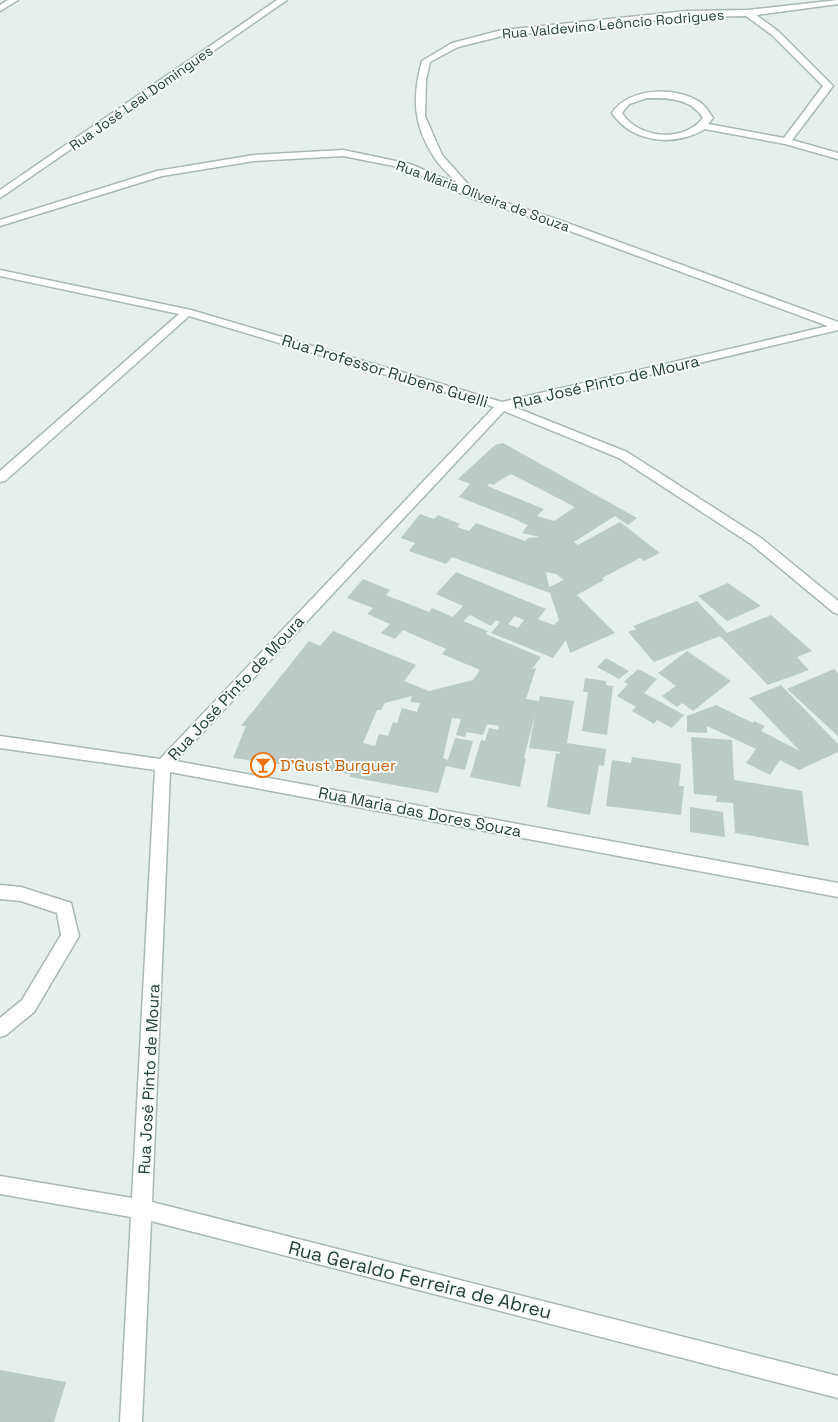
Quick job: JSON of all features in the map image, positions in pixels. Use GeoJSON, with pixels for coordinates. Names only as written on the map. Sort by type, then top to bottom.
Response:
{"type":"FeatureCollection","features":[{"type":"Feature","properties":{"kind":"street"},"geometry":{"type":"LineString","coordinates":[[0,8],[14,0]]}},
{"type":"Feature","properties":{"kind":"street","name":"Rua José Leal Domingues"},"geometry":{"type":"LineString","coordinates":[[0,195],[282,0]]}},
{"type":"Feature","properties":{"kind":"street","name":"Rua Valdevino Leôncio Rodrigues"},"geometry":{"type":"LineString","coordinates":[[475,196],[438,156],[420,116],[420,80],[426,61],[455,45],[502,33],[687,14],[748,13],[838,2]]}},
{"type":"Feature","properties":{"kind":"street"},"geometry":{"type":"LineString","coordinates":[[748,13],[775,33],[828,86],[786,141]]}},
{"type":"Feature","properties":{"kind":"street"},"geometry":{"type":"LineString","coordinates":[[705,126],[708,118],[705,110],[695,102],[672,96],[646,96],[632,99],[622,105],[618,113],[620,121],[644,134],[680,136],[695,132],[705,126],[786,141],[838,156]]}},
{"type":"Feature","properties":{"kind":"street","name":"Rua Maria Oliveira de Souza"},"geometry":{"type":"LineString","coordinates":[[0,223],[161,173],[254,158],[343,153],[407,166],[475,196],[555,222],[838,327]]}},
{"type":"Feature","properties":{"kind":"street","name":"Rua Professor Rubens Guelli"},"geometry":{"type":"LineString","coordinates":[[0,273],[186,312],[502,406],[623,455],[756,541],[838,609]]}},
{"type":"Feature","properties":{"kind":"street"},"geometry":{"type":"LineString","coordinates":[[0,478],[186,312]]}},
{"type":"Feature","properties":{"kind":"street","name":"Rua José Pinto de Moura"},"geometry":{"type":"LineString","coordinates":[[131,1422],[164,765],[502,406],[838,327]]}},
{"type":"Feature","properties":{"kind":"street","name":"Rua Maria das Dores Souza"},"geometry":{"type":"LineString","coordinates":[[0,742],[164,765],[838,890]]}},
{"type":"Feature","properties":{"kind":"street"},"geometry":{"type":"LineString","coordinates":[[0,892],[21,894],[65,908],[70,936],[28,1006],[0,1029]]}},
{"type":"Feature","properties":{"kind":"street","name":"Rua Geraldo Ferreira de Abreu"},"geometry":{"type":"LineString","coordinates":[[0,1186],[143,1209],[838,1387]]}},
{"type":"Feature","properties":{"kind":"building"},"geometry":{"type":"Polygon","coordinates":[[[503,443],[637,518],[628,525],[615,516],[574,542],[578,545],[620,522],[660,553],[644,561],[640,558],[602,578],[604,580],[577,595],[615,633],[570,653],[566,640],[553,658],[491,633],[500,622],[496,620],[491,626],[470,615],[463,621],[488,631],[486,634],[541,657],[532,669],[536,668],[526,699],[539,701],[540,696],[574,701],[567,743],[606,749],[604,766],[599,765],[590,815],[547,807],[556,753],[559,754],[560,752],[529,748],[535,714],[524,758],[526,758],[520,787],[470,777],[481,740],[485,741],[489,728],[498,730],[499,726],[487,724],[483,735],[467,732],[465,737],[456,735],[461,719],[452,718],[443,758],[448,760],[455,738],[473,741],[465,770],[446,766],[438,793],[350,777],[350,774],[233,758],[246,726],[241,726],[309,641],[320,646],[333,631],[416,665],[404,681],[429,691],[473,680],[480,670],[442,654],[446,649],[403,630],[395,639],[381,633],[390,624],[367,614],[373,608],[347,598],[363,579],[390,590],[386,595],[429,612],[432,608],[453,617],[463,606],[436,594],[456,572],[546,609],[538,619],[554,625],[559,620],[550,593],[452,557],[446,564],[409,551],[415,543],[401,538],[420,514],[434,519],[438,515],[460,524],[457,527],[469,531],[476,523],[525,541],[528,538],[540,537],[522,533],[528,525],[520,521],[459,497],[470,484],[458,479],[495,445],[503,443]],[[511,474],[493,485],[490,483],[487,486],[544,509],[537,516],[554,521],[575,507],[511,474]],[[546,572],[549,587],[564,580],[556,574],[546,572]],[[515,616],[508,624],[518,628],[524,620],[515,616]],[[412,696],[385,703],[381,710],[377,710],[363,743],[375,746],[379,734],[388,736],[393,722],[397,723],[402,708],[417,712],[420,703],[410,702],[412,696]]]}},
{"type":"Feature","properties":{"kind":"building"},"geometry":{"type":"Polygon","coordinates":[[[728,583],[761,606],[727,621],[698,596],[728,583]]]}},
{"type":"Feature","properties":{"kind":"building"},"geometry":{"type":"Polygon","coordinates":[[[697,601],[727,633],[771,615],[812,651],[797,657],[809,670],[768,685],[720,636],[654,662],[628,632],[636,629],[633,626],[697,601]]]}},
{"type":"Feature","properties":{"kind":"building"},"geometry":{"type":"Polygon","coordinates":[[[687,651],[731,681],[693,711],[682,703],[677,707],[662,696],[676,686],[658,673],[687,651]]]}},
{"type":"Feature","properties":{"kind":"building"},"geometry":{"type":"Polygon","coordinates":[[[606,658],[629,671],[619,679],[597,667],[606,658]]]}},
{"type":"Feature","properties":{"kind":"building"},"geometry":{"type":"Polygon","coordinates":[[[638,669],[657,679],[644,693],[684,715],[672,728],[657,720],[654,724],[632,711],[636,707],[617,696],[628,684],[624,682],[638,669]]]}},
{"type":"Feature","properties":{"kind":"building"},"geometry":{"type":"Polygon","coordinates":[[[834,669],[838,673],[838,736],[787,689],[834,669]]]}},
{"type":"Feature","properties":{"kind":"building"},"geometry":{"type":"Polygon","coordinates":[[[585,678],[606,681],[606,685],[613,686],[607,735],[582,731],[588,692],[583,692],[585,678]]]}},
{"type":"Feature","properties":{"kind":"building"},"geometry":{"type":"Polygon","coordinates":[[[781,685],[838,744],[838,752],[799,770],[780,760],[770,775],[746,763],[756,749],[707,726],[707,733],[687,732],[687,716],[716,705],[753,723],[754,721],[765,726],[761,731],[800,751],[749,698],[781,685]]]}},
{"type":"Feature","properties":{"kind":"building"},"geometry":{"type":"Polygon","coordinates":[[[691,737],[732,740],[734,780],[802,791],[809,846],[735,833],[733,803],[716,802],[717,796],[694,794],[691,737]]]}},
{"type":"Feature","properties":{"kind":"building"},"geometry":{"type":"Polygon","coordinates":[[[632,757],[681,764],[679,786],[684,786],[681,815],[606,806],[612,760],[631,763],[632,757]]]}},
{"type":"Feature","properties":{"kind":"building"},"geometry":{"type":"Polygon","coordinates":[[[690,807],[723,812],[725,837],[690,832],[690,807]]]}},
{"type":"Feature","properties":{"kind":"building"},"geometry":{"type":"Polygon","coordinates":[[[0,1370],[66,1382],[54,1422],[0,1422],[0,1370]]]}},
{"type":"Feature","properties":{"kind":"place","name":"D'Gust Burguer"},"geometry":{"type":"Point","coordinates":[263,765]}}]}
